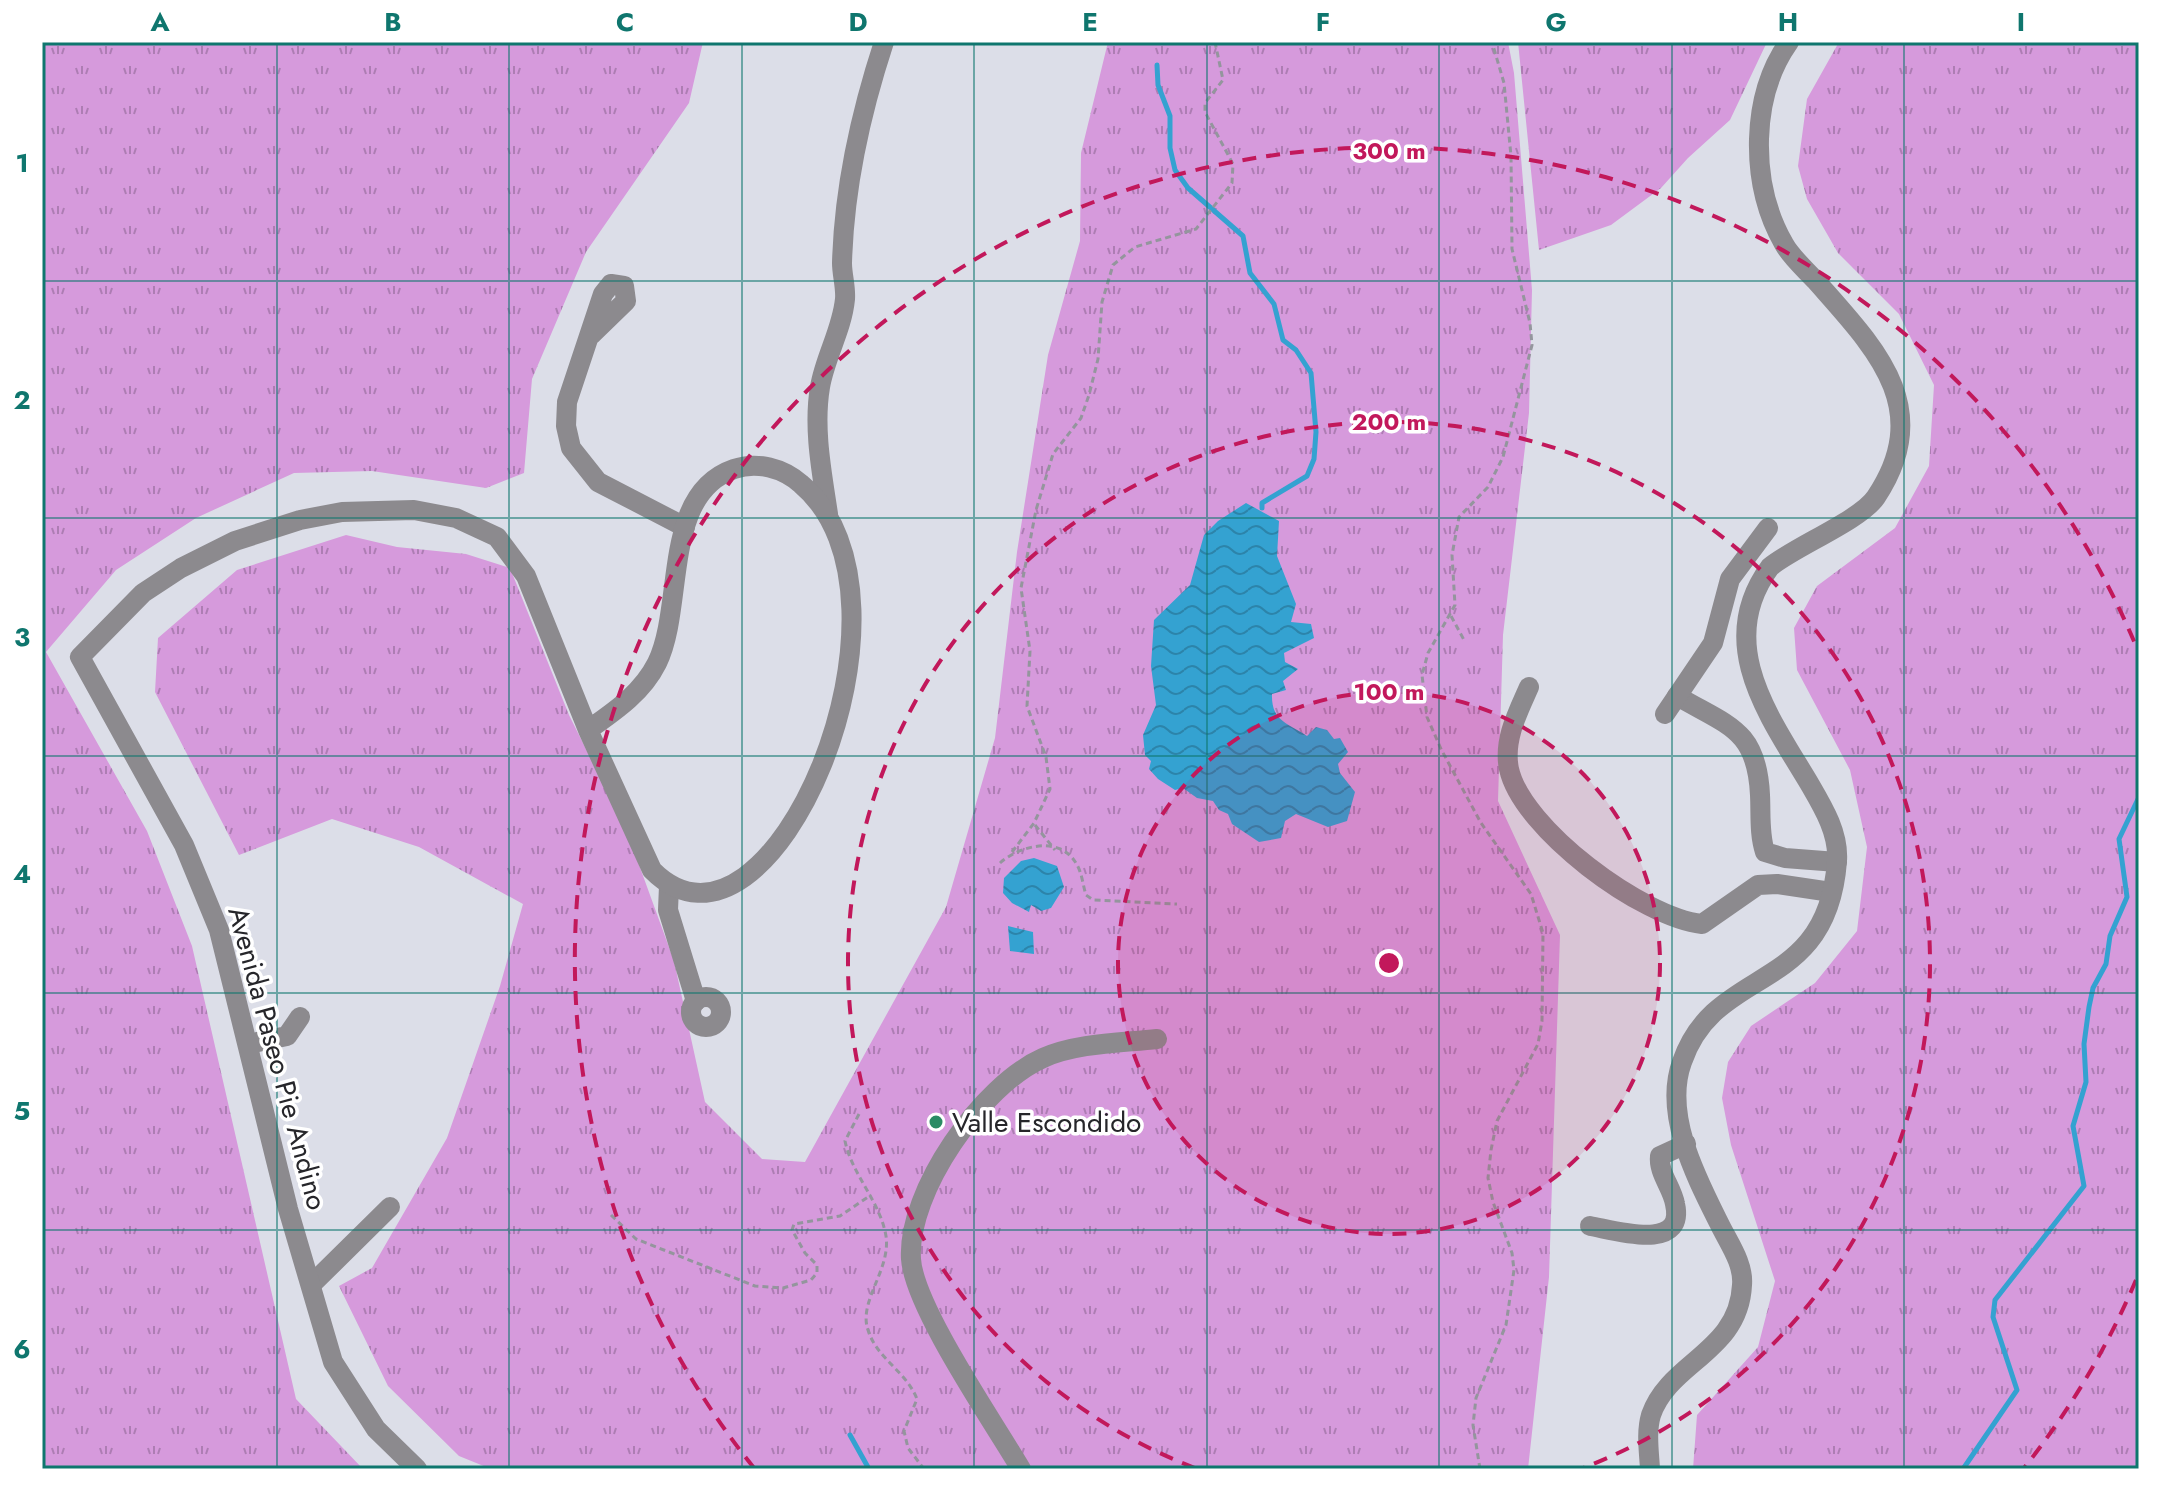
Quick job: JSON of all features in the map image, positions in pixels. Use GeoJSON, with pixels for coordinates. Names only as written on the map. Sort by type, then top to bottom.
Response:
{"type":"FeatureCollection","features":[{"type":"Feature","properties":{"kind":"street"},"geometry":{"type":"LineString","coordinates":[[829,518],[797,480],[770,467],[736,468],[716,478],[700,493],[685,527],[657,662],[635,693],[588,730],[645,860],[669,886],[709,892],[748,875],[780,841],[819,770],[847,685],[853,634],[846,575],[829,518],[822,471],[818,433],[820,386],[846,297],[842,265],[851,180],[868,95],[884,42]]}},
{"type":"Feature","properties":{"kind":"street"},"geometry":{"type":"LineString","coordinates":[[1650,1469],[1648,1438],[1656,1405],[1673,1384],[1715,1347],[1738,1313],[1743,1282],[1733,1250],[1706,1195],[1677,1114],[1681,1063],[1696,1030],[1713,1010],[1803,952],[1819,931],[1837,862],[1837,844],[1825,810],[1755,689],[1747,648],[1748,613],[1758,583],[1770,567],[1874,500],[1895,459],[1901,420],[1897,389],[1882,362],[1864,334],[1785,246],[1765,200],[1758,168],[1760,125],[1766,88],[1777,59],[1789,42]]}},
{"type":"Feature","properties":{"kind":"street"},"geometry":{"type":"LineString","coordinates":[[591,335],[567,402],[566,426],[571,448],[598,482],[685,527]]}},
{"type":"Feature","properties":{"kind":"street"},"geometry":{"type":"LineString","coordinates":[[797,480],[813,478],[822,471]]}},
{"type":"Feature","properties":{"kind":"street","name":"Avenida Paseo Pie Andino"},"geometry":{"type":"LineString","coordinates":[[417,1469],[376,1429],[345,1386],[323,1337],[219,930],[184,845],[80,657],[143,593],[181,568],[235,541],[300,520],[342,512],[414,510],[456,518],[497,537],[526,576],[588,730]]}},
{"type":"Feature","properties":{"kind":"street"},"geometry":{"type":"LineString","coordinates":[[1665,714],[1718,633],[1722,603],[1730,579],[1768,528]]}},
{"type":"Feature","properties":{"kind":"street"},"geometry":{"type":"LineString","coordinates":[[1529,687],[1509,736],[1508,765],[1515,790],[1560,845],[1672,919],[1687,922],[1702,924],[1740,894],[1767,883],[1831,892]]}},
{"type":"Feature","properties":{"kind":"street"},"geometry":{"type":"LineString","coordinates":[[1677,696],[1733,729],[1753,750],[1759,768],[1765,852],[1837,862]]}},
{"type":"Feature","properties":{"kind":"street"},"geometry":{"type":"LineString","coordinates":[[1767,883],[1771,854]]}},
{"type":"Feature","properties":{"kind":"street"},"geometry":{"type":"LineString","coordinates":[[669,886],[668,910],[696,1001]]}},
{"type":"Feature","properties":{"kind":"street"},"geometry":{"type":"LineString","coordinates":[[248,1044],[287,1036],[300,1017]]}},
{"type":"Feature","properties":{"kind":"street"},"geometry":{"type":"LineString","coordinates":[[1021,1469],[921,1296],[911,1259],[917,1218],[938,1167],[971,1117],[1006,1082],[1044,1058],[1088,1047],[1157,1039]]}},
{"type":"Feature","properties":{"kind":"street"},"geometry":{"type":"LineString","coordinates":[[1590,1226],[1654,1237],[1670,1228],[1676,1216],[1675,1204],[1659,1164],[1660,1156],[1686,1144]]}},
{"type":"Feature","properties":{"kind":"street"},"geometry":{"type":"LineString","coordinates":[[311,1285],[390,1207]]}},
{"type":"Feature","properties":{"kind":"path"},"geometry":{"type":"LineString","coordinates":[[1000,863],[1034,823],[1050,789],[1046,757],[1027,706],[1030,651],[1021,588],[1036,510],[1053,454],[1081,418],[1089,395],[1098,359],[1102,302],[1113,265],[1135,247],[1196,229],[1226,196],[1232,183],[1233,164],[1205,112],[1205,103],[1223,80],[1215,42]]}},
{"type":"Feature","properties":{"kind":"path"},"geometry":{"type":"LineString","coordinates":[[1451,616],[1464,640]]}},
{"type":"Feature","properties":{"kind":"path"},"geometry":{"type":"LineString","coordinates":[[1034,823],[1055,850]]}},
{"type":"Feature","properties":{"kind":"path"},"geometry":{"type":"LineString","coordinates":[[1012,852],[1039,845],[1071,856],[1078,866],[1086,895],[1093,900],[1177,904]]}},
{"type":"Feature","properties":{"kind":"path"},"geometry":{"type":"LineString","coordinates":[[859,1114],[845,1141],[871,1195],[886,1237],[886,1258],[871,1297],[866,1328],[875,1347],[911,1382],[917,1399],[904,1431],[908,1448],[924,1469]]}},
{"type":"Feature","properties":{"kind":"path"},"geometry":{"type":"LineString","coordinates":[[611,1215],[636,1239],[755,1286],[783,1288],[811,1280],[817,1273],[817,1265],[797,1241],[792,1230],[794,1224],[840,1216],[871,1195]]}},
{"type":"Feature","properties":{"kind":"green space"},"geometry":{"type":"Polygon","coordinates":[[[42,42],[703,42],[689,103],[586,252],[532,379],[524,473],[486,488],[372,471],[294,473],[196,518],[116,570],[46,652],[147,831],[192,946],[296,1399],[363,1469],[42,1469],[42,42]]]}},
{"type":"Feature","properties":{"kind":"green space"},"geometry":{"type":"Polygon","coordinates":[[[1108,42],[1508,42],[1514,73],[1532,290],[1529,413],[1503,635],[1498,801],[1560,935],[1549,1277],[1528,1469],[491,1469],[459,1456],[388,1386],[339,1286],[372,1268],[447,1138],[500,986],[523,904],[419,847],[332,819],[239,855],[155,692],[158,638],[237,570],[346,535],[397,547],[466,554],[510,568],[569,715],[626,829],[674,961],[705,1102],[762,1159],[805,1162],[946,907],[995,738],[1017,552],[1048,355],[1080,241],[1081,153],[1108,42]]]}},
{"type":"Feature","properties":{"kind":"green space"},"geometry":{"type":"Polygon","coordinates":[[[1518,42],[1767,42],[1730,120],[1688,158],[1661,188],[1611,225],[1539,250],[1518,42]]]}},
{"type":"Feature","properties":{"kind":"green space"},"geometry":{"type":"Polygon","coordinates":[[[1839,42],[2139,42],[2139,1469],[1693,1469],[1697,1415],[1758,1347],[1775,1281],[1731,1145],[1722,1098],[1728,1062],[1751,1026],[1815,983],[1857,931],[1867,847],[1850,770],[1797,670],[1794,628],[1817,586],[1895,528],[1929,466],[1934,385],[1899,314],[1838,253],[1807,199],[1798,166],[1807,99],[1839,42]]]}},
{"type":"Feature","properties":{"kind":"water"},"geometry":{"type":"Polygon","coordinates":[[[1246,503],[1279,521],[1277,556],[1296,604],[1291,622],[1311,624],[1314,638],[1284,653],[1285,662],[1298,669],[1283,681],[1286,690],[1272,694],[1275,711],[1282,721],[1307,736],[1316,727],[1327,730],[1334,739],[1340,738],[1348,752],[1338,764],[1340,773],[1355,792],[1347,821],[1328,827],[1296,814],[1285,821],[1281,838],[1259,842],[1232,824],[1228,814],[1219,810],[1213,801],[1197,798],[1183,788],[1175,790],[1158,779],[1149,769],[1151,761],[1145,755],[1143,735],[1156,705],[1151,666],[1154,620],[1190,585],[1204,535],[1218,521],[1246,503]]]}},
{"type":"Feature","properties":{"kind":"water"},"geometry":{"type":"Polygon","coordinates":[[[1034,858],[1057,866],[1064,887],[1051,908],[1041,911],[1031,905],[1029,912],[1012,903],[1003,893],[1004,878],[1021,861],[1034,858]]]}},
{"type":"Feature","properties":{"kind":"water"},"geometry":{"type":"Polygon","coordinates":[[[1008,926],[1033,932],[1034,954],[1010,951],[1008,926]]]}},
{"type":"Feature","properties":{"kind":"waterway"},"geometry":{"type":"LineString","coordinates":[[1157,65],[1158,85],[1170,116],[1170,148],[1175,170],[1188,188],[1243,236],[1250,273],[1274,304],[1283,340],[1296,350],[1311,373],[1316,432],[1314,459],[1307,476],[1262,503],[1262,508]]}},
{"type":"Feature","properties":{"kind":"waterway"},"geometry":{"type":"LineString","coordinates":[[1963,1469],[2017,1390],[1993,1317],[1995,1300],[2084,1186],[2073,1126],[2086,1082],[2084,1044],[2089,1007],[2093,988],[2106,964],[2110,936],[2127,897],[2119,839],[2139,797]]}},
{"type":"Feature","properties":{"kind":"waterway"},"geometry":{"type":"LineString","coordinates":[[850,1435],[869,1469]]}},
{"type":"Feature","properties":{"kind":"place","name":"Valle Escondido"},"geometry":{"type":"Point","coordinates":[936,1122]}}]}
